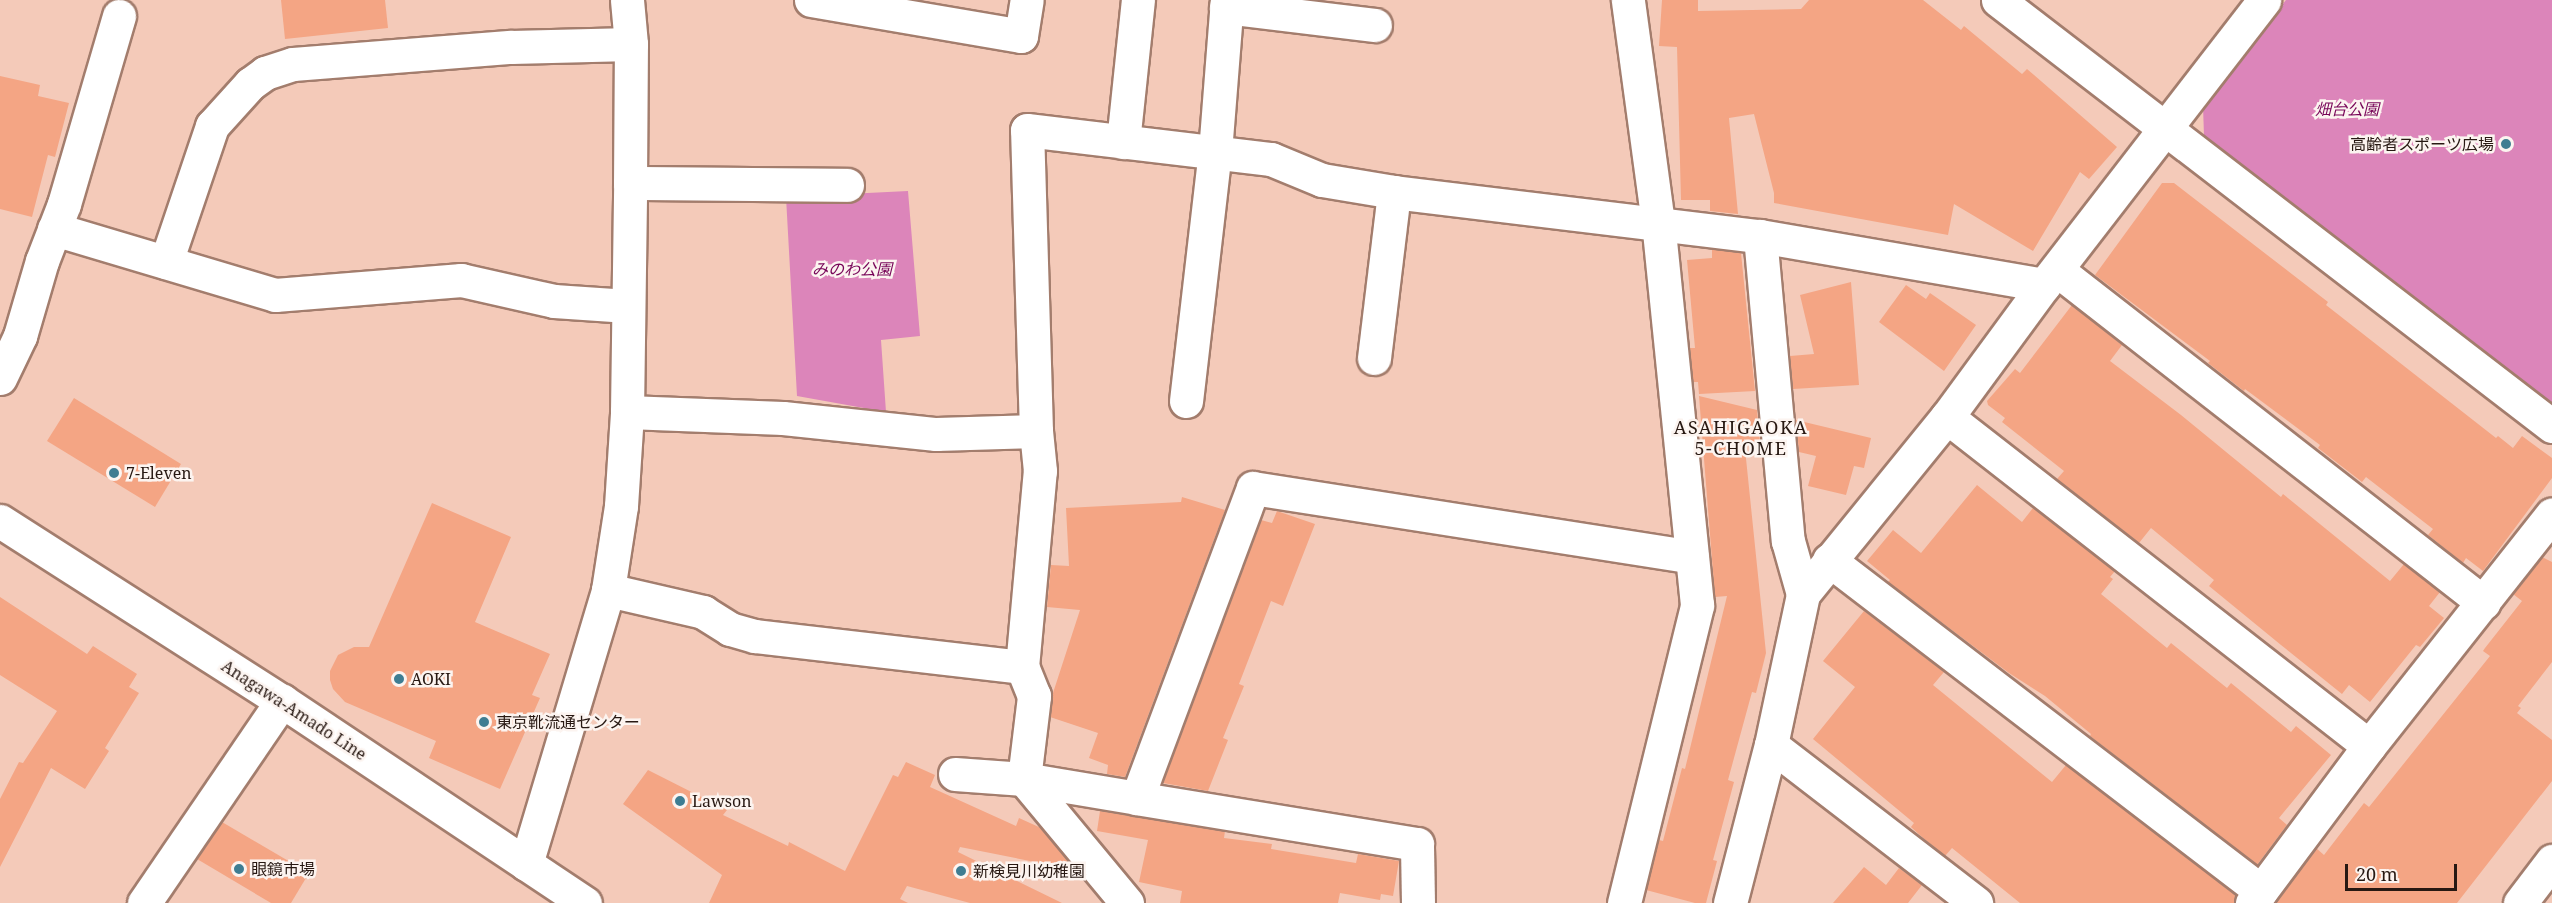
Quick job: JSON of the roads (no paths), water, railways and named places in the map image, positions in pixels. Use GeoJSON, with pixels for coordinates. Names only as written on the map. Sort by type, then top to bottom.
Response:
{"type":"FeatureCollection","features":[{"type":"Feature","properties":{"kind":"street"},"geometry":{"type":"LineString","coordinates":[[526,864],[609,590],[621,506],[627,412],[630,183],[631,44],[627,0]]}},
{"type":"Feature","properties":{"kind":"street"},"geometry":{"type":"LineString","coordinates":[[811,0],[1021,36],[1027,0]]}},
{"type":"Feature","properties":{"kind":"street"},"geometry":{"type":"LineString","coordinates":[[1124,142],[1138,0]]}},
{"type":"Feature","properties":{"kind":"street"},"geometry":{"type":"LineString","coordinates":[[1624,903],[1697,605],[1658,223],[1628,0]]}},
{"type":"Feature","properties":{"kind":"street"},"geometry":{"type":"LineString","coordinates":[[1998,0],[2552,426]]}},
{"type":"Feature","properties":{"kind":"street"},"geometry":{"type":"LineString","coordinates":[[1730,903],[1771,745],[1803,594],[1947,417],[2163,129],[2264,0]]}},
{"type":"Feature","properties":{"kind":"street"},"geometry":{"type":"LineString","coordinates":[[1186,401],[1215,152],[1227,4],[1375,25]]}},
{"type":"Feature","properties":{"kind":"street"},"geometry":{"type":"LineString","coordinates":[[0,378],[20,336],[119,16]]}},
{"type":"Feature","properties":{"kind":"street"},"geometry":{"type":"LineString","coordinates":[[166,262],[212,126],[265,73],[292,64],[511,47],[631,44]]}},
{"type":"Feature","properties":{"kind":"street"},"geometry":{"type":"LineString","coordinates":[[1127,903],[1024,779],[1034,696],[1022,667],[1040,471],[1036,431],[1027,130],[1271,159],[1322,180],[1394,192],[1658,223],[2051,277],[2484,603]]}},
{"type":"Feature","properties":{"kind":"street"},"geometry":{"type":"LineString","coordinates":[[630,183],[847,185]]}},
{"type":"Feature","properties":{"kind":"street"},"geometry":{"type":"LineString","coordinates":[[1374,358],[1394,192]]}},
{"type":"Feature","properties":{"kind":"street"},"geometry":{"type":"LineString","coordinates":[[54,230],[275,295],[460,280],[554,301],[628,306]]}},
{"type":"Feature","properties":{"kind":"street"},"geometry":{"type":"LineString","coordinates":[[1760,237],[1788,541],[1803,594]]}},
{"type":"Feature","properties":{"kind":"street"},"geometry":{"type":"LineString","coordinates":[[627,412],[783,418],[936,434],[1036,431]]}},
{"type":"Feature","properties":{"kind":"street"},"geometry":{"type":"LineString","coordinates":[[1947,417],[2369,746]]}},
{"type":"Feature","properties":{"kind":"street"},"geometry":{"type":"LineString","coordinates":[[1137,798],[1252,488],[1692,557]]}},
{"type":"Feature","properties":{"kind":"street"},"geometry":{"type":"LineString","coordinates":[[1829,560],[2256,897],[2369,746],[2552,514]]}},
{"type":"Feature","properties":{"kind":"street","name":"Anagawa-Amado Line"},"geometry":{"type":"LineString","coordinates":[[0,521],[282,701],[585,903]]}},
{"type":"Feature","properties":{"kind":"street"},"geometry":{"type":"LineString","coordinates":[[609,590],[703,612],[730,629],[755,636],[1022,667]]}},
{"type":"Feature","properties":{"kind":"street"},"geometry":{"type":"LineString","coordinates":[[144,903],[282,701]]}},
{"type":"Feature","properties":{"kind":"street"},"geometry":{"type":"LineString","coordinates":[[1771,745],[1976,903]]}},
{"type":"Feature","properties":{"kind":"street"},"geometry":{"type":"LineString","coordinates":[[955,774],[1024,779],[1417,844],[1418,903]]}},
{"type":"Feature","properties":{"kind":"street"},"geometry":{"type":"LineString","coordinates":[[2520,903],[2552,861]]}},
{"type":"Feature","properties":{"kind":"place","name":"高齢者スポーツ広場"},"geometry":{"type":"Point","coordinates":[2506,144]}},
{"type":"Feature","properties":{"kind":"place","name":"7-Eleven"},"geometry":{"type":"Point","coordinates":[114,473]}},
{"type":"Feature","properties":{"kind":"place","name":"AOKI"},"geometry":{"type":"Point","coordinates":[399,679]}},
{"type":"Feature","properties":{"kind":"place","name":"東京靴流通センター"},"geometry":{"type":"Point","coordinates":[484,722]}},
{"type":"Feature","properties":{"kind":"place","name":"Lawson"},"geometry":{"type":"Point","coordinates":[680,801]}},
{"type":"Feature","properties":{"kind":"place","name":"眼鏡市場"},"geometry":{"type":"Point","coordinates":[239,869]}},
{"type":"Feature","properties":{"kind":"place","name":"新検見川幼稚園"},"geometry":{"type":"Point","coordinates":[961,871]}},
{"type":"Feature","properties":{"kind":"district","name":"ASAHIGAOKA 5-CHOME"},"geometry":{"type":"Point","coordinates":[1741,438]}},
{"type":"Feature","properties":{"kind":"park label","name":"畑台公園"},"geometry":{"type":"Point","coordinates":[2347,109]}},
{"type":"Feature","properties":{"kind":"park label","name":"みのわ公園"},"geometry":{"type":"Point","coordinates":[852,269]}}]}
